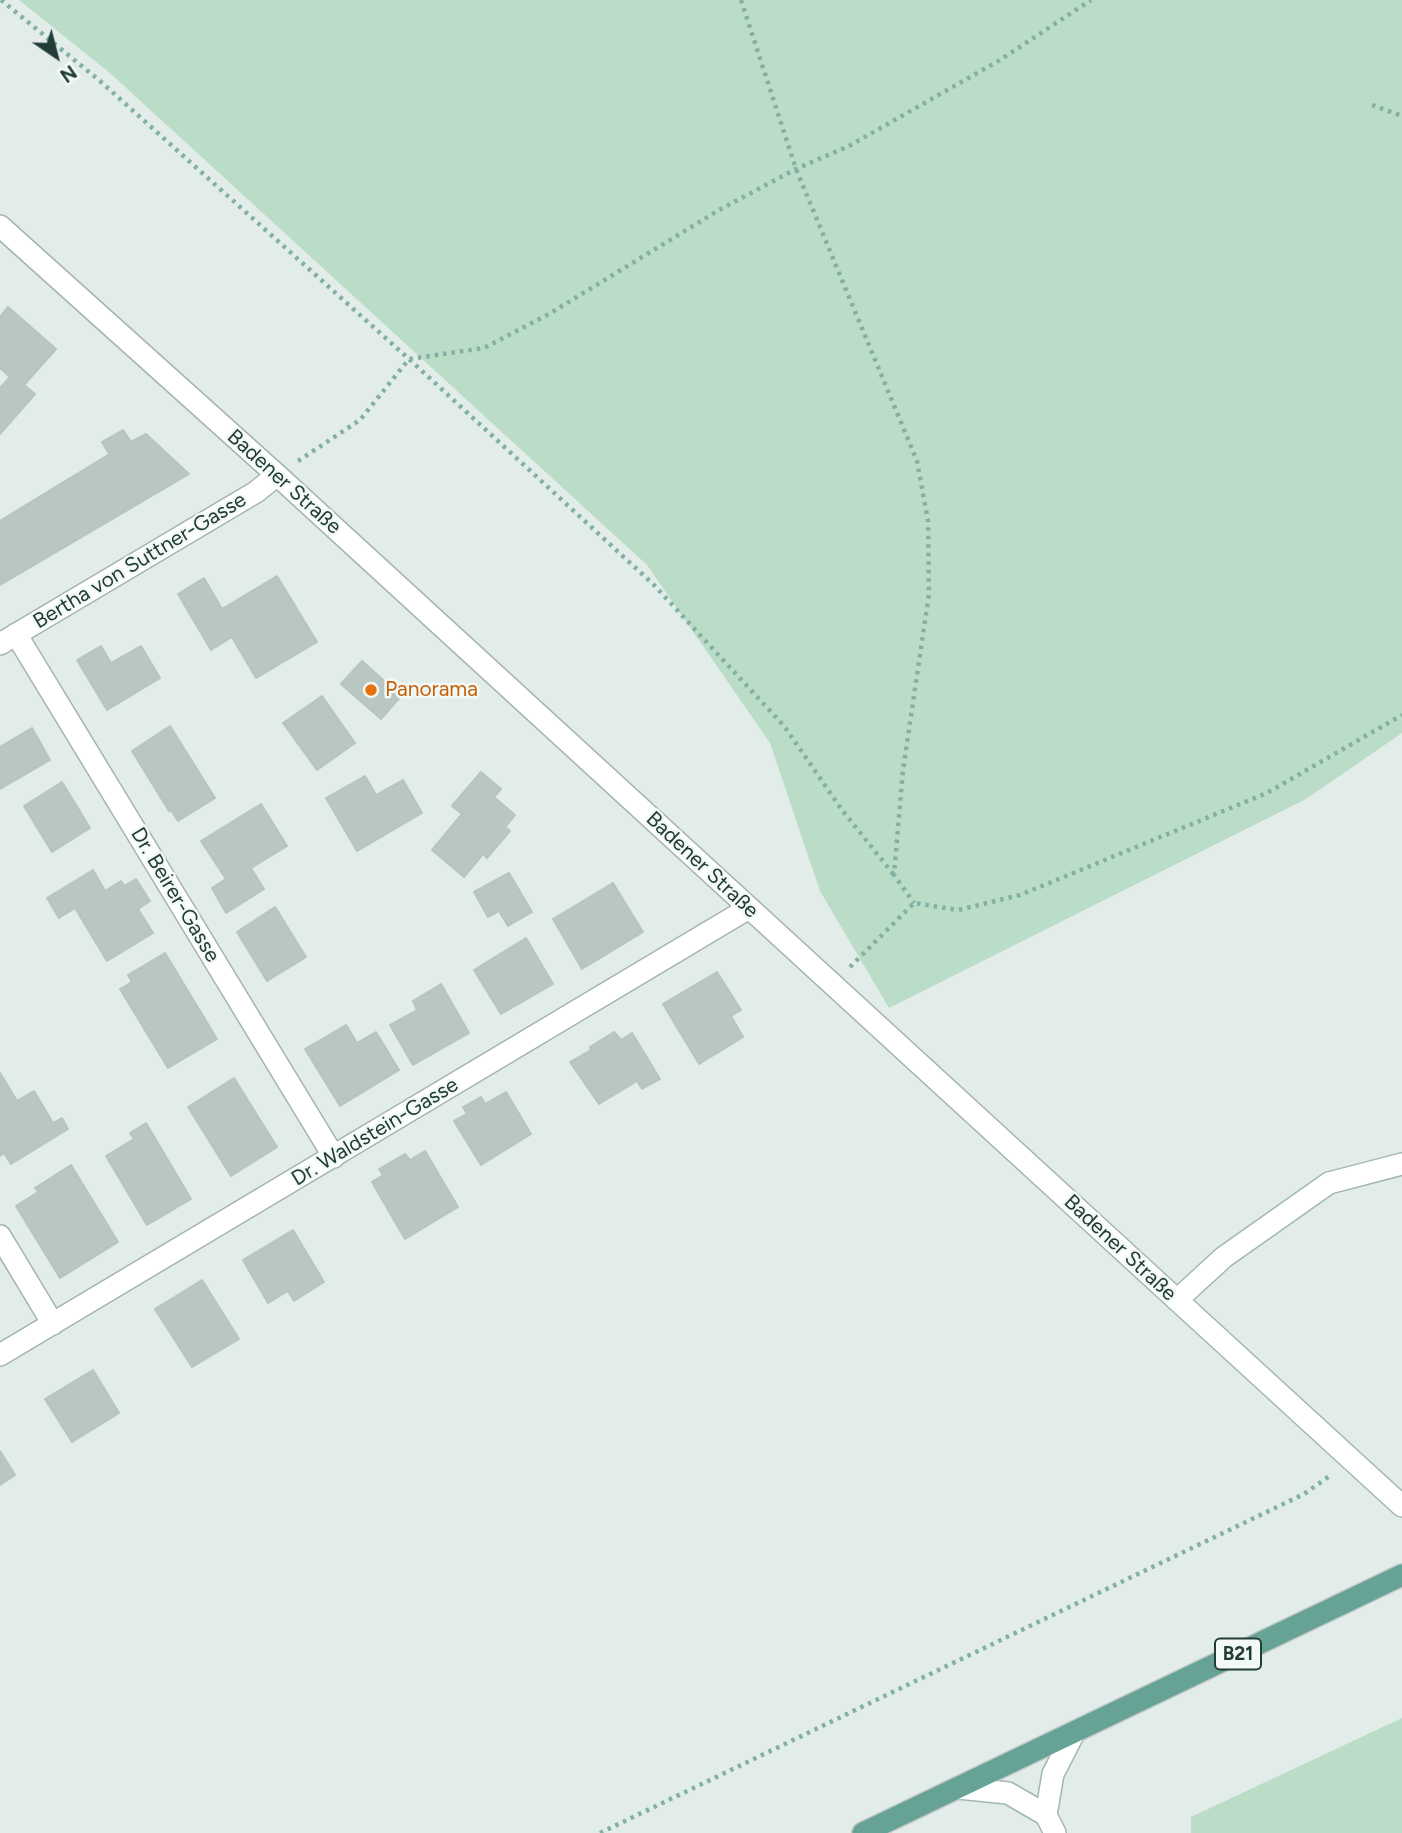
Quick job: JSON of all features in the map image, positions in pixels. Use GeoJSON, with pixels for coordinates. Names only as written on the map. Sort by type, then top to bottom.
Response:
{"type":"FeatureCollection","features":[{"type":"Feature","properties":{"kind":"main road","name":"B21"},"geometry":{"type":"LineString","coordinates":[[863,1833],[1402,1575]]}},
{"type":"Feature","properties":{"kind":"street","name":"Badener Straße"},"geometry":{"type":"LineString","coordinates":[[0,226],[277,475],[1402,1506]]}},
{"type":"Feature","properties":{"kind":"street","name":"Bertha von Suttner-Gasse"},"geometry":{"type":"LineString","coordinates":[[8,639],[256,492],[277,475]]}},
{"type":"Feature","properties":{"kind":"street","name":"Dr. Beirer-Gasse"},"geometry":{"type":"LineString","coordinates":[[8,639],[334,1157]]}},
{"type":"Feature","properties":{"kind":"street","name":"Dr. Waldstein-Gasse"},"geometry":{"type":"LineString","coordinates":[[0,1355],[749,908]]}},
{"type":"Feature","properties":{"kind":"street"},"geometry":{"type":"LineString","coordinates":[[1177,1300],[1224,1257],[1329,1183],[1402,1164]]}},
{"type":"Feature","properties":{"kind":"street"},"geometry":{"type":"LineString","coordinates":[[0,1236],[53,1324]]}},
{"type":"Feature","properties":{"kind":"street"},"geometry":{"type":"LineString","coordinates":[[1051,1824],[1053,1774],[1074,1733]]}},
{"type":"Feature","properties":{"kind":"street"},"geometry":{"type":"LineString","coordinates":[[958,1788],[1008,1793],[1051,1824]]}},
{"type":"Feature","properties":{"kind":"path"},"geometry":{"type":"LineString","coordinates":[[1,0],[100,81],[409,359],[653,584],[784,726],[842,810],[914,903],[958,909],[1020,895],[1267,793],[1402,715]]}},
{"type":"Feature","properties":{"kind":"path"},"geometry":{"type":"LineString","coordinates":[[741,0],[796,169],[916,461],[928,521],[929,594],[903,770],[894,875]]}},
{"type":"Feature","properties":{"kind":"path"},"geometry":{"type":"LineString","coordinates":[[277,475],[360,420],[409,359],[484,348],[549,314],[719,210],[796,169],[849,145],[1000,60],[1091,0]]}},
{"type":"Feature","properties":{"kind":"path"},"geometry":{"type":"LineString","coordinates":[[1372,105],[1402,116]]}},
{"type":"Feature","properties":{"kind":"path"},"geometry":{"type":"LineString","coordinates":[[832,985],[914,903]]}},
{"type":"Feature","properties":{"kind":"path"},"geometry":{"type":"LineString","coordinates":[[600,1833],[1304,1494],[1352,1461]]}},
{"type":"Feature","properties":{"kind":"green space"},"geometry":{"type":"Polygon","coordinates":[[[19,0],[1402,0],[1402,733],[1306,799],[889,1008],[820,891],[770,743],[647,565],[111,74],[19,0]]]}},
{"type":"Feature","properties":{"kind":"green space"},"geometry":{"type":"Polygon","coordinates":[[[1402,1718],[1402,1833],[1191,1833],[1191,1817],[1402,1718]]]}},
{"type":"Feature","properties":{"kind":"building"},"geometry":{"type":"Polygon","coordinates":[[[8,307],[56,349],[24,385],[35,394],[0,434],[0,388],[10,377],[0,368],[0,317],[8,307]]]}},
{"type":"Feature","properties":{"kind":"building"},"geometry":{"type":"Polygon","coordinates":[[[123,430],[131,442],[146,434],[189,474],[138,504],[102,442],[123,430]]]}},
{"type":"Feature","properties":{"kind":"building"},"geometry":{"type":"Polygon","coordinates":[[[108,455],[138,504],[0,585],[0,521],[108,455]]]}},
{"type":"Feature","properties":{"kind":"building"},"geometry":{"type":"Polygon","coordinates":[[[277,576],[317,642],[256,678],[232,637],[211,650],[178,594],[204,578],[222,609],[277,576]]]}},
{"type":"Feature","properties":{"kind":"building"},"geometry":{"type":"Polygon","coordinates":[[[101,646],[111,663],[141,646],[160,678],[107,710],[77,660],[101,646]]]}},
{"type":"Feature","properties":{"kind":"building","name":"Panorama"},"geometry":{"type":"Polygon","coordinates":[[[362,661],[401,696],[381,719],[341,684],[362,661]]]}},
{"type":"Feature","properties":{"kind":"building"},"geometry":{"type":"Polygon","coordinates":[[[322,696],[355,743],[317,770],[283,723],[322,696]]]}},
{"type":"Feature","properties":{"kind":"building"},"geometry":{"type":"Polygon","coordinates":[[[170,726],[215,798],[178,821],[132,751],[170,726]]]}},
{"type":"Feature","properties":{"kind":"building"},"geometry":{"type":"Polygon","coordinates":[[[32,728],[50,760],[0,789],[0,747],[32,728]]]}},
{"type":"Feature","properties":{"kind":"building"},"geometry":{"type":"Polygon","coordinates":[[[481,772],[501,789],[494,797],[515,815],[505,827],[510,831],[487,858],[483,854],[464,877],[432,850],[462,814],[452,806],[481,772]]]}},
{"type":"Feature","properties":{"kind":"building"},"geometry":{"type":"Polygon","coordinates":[[[365,776],[376,795],[403,780],[422,813],[357,851],[326,798],[365,776]]]}},
{"type":"Feature","properties":{"kind":"building"},"geometry":{"type":"Polygon","coordinates":[[[62,782],[90,828],[52,852],[24,806],[62,782]]]}},
{"type":"Feature","properties":{"kind":"building"},"geometry":{"type":"Polygon","coordinates":[[[261,804],[287,846],[251,868],[264,889],[226,913],[212,888],[226,879],[201,841],[261,804]]]}},
{"type":"Feature","properties":{"kind":"building"},"geometry":{"type":"Polygon","coordinates":[[[93,870],[105,891],[121,881],[124,886],[136,879],[150,901],[138,909],[153,933],[107,961],[75,908],[59,918],[47,898],[93,870]]]}},
{"type":"Feature","properties":{"kind":"building"},"geometry":{"type":"Polygon","coordinates":[[[509,873],[532,912],[508,926],[499,911],[488,917],[474,892],[509,873]]]}},
{"type":"Feature","properties":{"kind":"building"},"geometry":{"type":"Polygon","coordinates":[[[613,883],[643,932],[582,969],[553,919],[613,883]]]}},
{"type":"Feature","properties":{"kind":"building"},"geometry":{"type":"Polygon","coordinates":[[[275,907],[306,957],[267,981],[237,932],[275,907]]]}},
{"type":"Feature","properties":{"kind":"building"},"geometry":{"type":"Polygon","coordinates":[[[526,938],[553,984],[501,1014],[474,970],[526,938]]]}},
{"type":"Feature","properties":{"kind":"building"},"geometry":{"type":"Polygon","coordinates":[[[165,953],[217,1039],[168,1068],[120,989],[132,982],[128,975],[165,953]]]}},
{"type":"Feature","properties":{"kind":"building"},"geometry":{"type":"Polygon","coordinates":[[[717,972],[741,1010],[731,1016],[743,1037],[699,1064],[663,1004],[717,972]]]}},
{"type":"Feature","properties":{"kind":"building"},"geometry":{"type":"Polygon","coordinates":[[[441,984],[469,1033],[413,1065],[390,1025],[417,1010],[413,1001],[441,984]]]}},
{"type":"Feature","properties":{"kind":"building"},"geometry":{"type":"Polygon","coordinates":[[[346,1025],[357,1043],[376,1032],[399,1070],[340,1106],[305,1049],[346,1025]]]}},
{"type":"Feature","properties":{"kind":"building"},"geometry":{"type":"Polygon","coordinates":[[[614,1032],[621,1040],[632,1033],[660,1079],[642,1089],[637,1081],[599,1104],[570,1062],[614,1032]]]}},
{"type":"Feature","properties":{"kind":"building"},"geometry":{"type":"Polygon","coordinates":[[[0,1073],[17,1101],[34,1091],[53,1123],[62,1118],[68,1129],[11,1164],[4,1153],[0,1156],[0,1073]]]}},
{"type":"Feature","properties":{"kind":"building"},"geometry":{"type":"Polygon","coordinates":[[[234,1078],[277,1147],[231,1176],[188,1107],[234,1078]]]}},
{"type":"Feature","properties":{"kind":"building"},"geometry":{"type":"Polygon","coordinates":[[[506,1092],[531,1134],[481,1165],[454,1121],[467,1114],[463,1107],[481,1097],[485,1104],[506,1092]]]}},
{"type":"Feature","properties":{"kind":"building"},"geometry":{"type":"Polygon","coordinates":[[[146,1123],[191,1199],[147,1225],[106,1156],[134,1139],[130,1133],[146,1123]]]}},
{"type":"Feature","properties":{"kind":"building"},"geometry":{"type":"Polygon","coordinates":[[[425,1151],[458,1207],[405,1239],[372,1182],[383,1175],[379,1169],[405,1154],[410,1160],[425,1151]]]}},
{"type":"Feature","properties":{"kind":"building"},"geometry":{"type":"Polygon","coordinates":[[[71,1165],[118,1242],[60,1278],[16,1206],[38,1192],[35,1188],[71,1165]]]}},
{"type":"Feature","properties":{"kind":"building"},"geometry":{"type":"Polygon","coordinates":[[[293,1230],[324,1282],[294,1301],[288,1291],[268,1303],[243,1260],[293,1230]]]}},
{"type":"Feature","properties":{"kind":"building"},"geometry":{"type":"Polygon","coordinates":[[[202,1280],[239,1339],[192,1367],[155,1309],[202,1280]]]}},
{"type":"Feature","properties":{"kind":"building"},"geometry":{"type":"Polygon","coordinates":[[[93,1370],[119,1413],[72,1442],[45,1399],[93,1370]]]}},
{"type":"Feature","properties":{"kind":"building"},"geometry":{"type":"Polygon","coordinates":[[[0,1451],[15,1475],[0,1485],[0,1451]]]}},
{"type":"Feature","properties":{"kind":"place","name":"Panorama"},"geometry":{"type":"Point","coordinates":[371,690]}}]}
